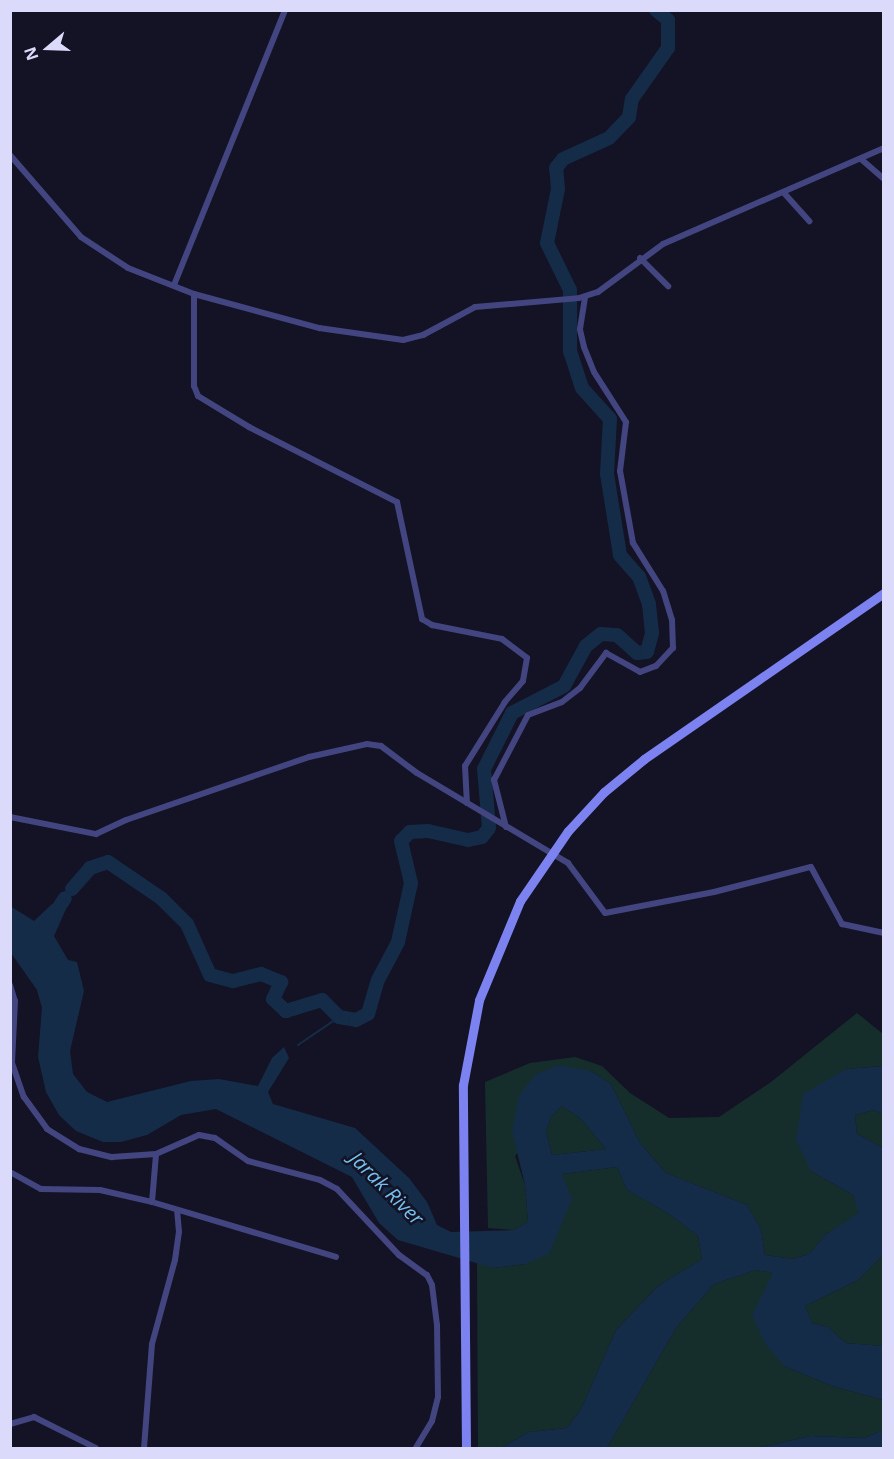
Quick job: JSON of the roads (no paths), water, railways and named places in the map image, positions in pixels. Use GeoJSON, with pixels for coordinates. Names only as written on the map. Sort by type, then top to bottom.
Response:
{"type":"FeatureCollection","features":[{"type":"Feature","properties":{"kind":"street"},"geometry":{"type":"LineString","coordinates":[[174,285],[285,10]]}},
{"type":"Feature","properties":{"kind":"street"},"geometry":{"type":"LineString","coordinates":[[10,155],[81,237],[128,268],[194,294],[319,328],[404,340],[423,335],[475,307],[582,298],[616,280],[640,258],[663,244],[884,148]]}},
{"type":"Feature","properties":{"kind":"street"},"geometry":{"type":"LineString","coordinates":[[861,159],[884,179]]}},
{"type":"Feature","properties":{"kind":"street"},"geometry":{"type":"LineString","coordinates":[[784,192],[809,221]]}},
{"type":"Feature","properties":{"kind":"street"},"geometry":{"type":"LineString","coordinates":[[640,258],[668,286]]}},
{"type":"Feature","properties":{"kind":"street"},"geometry":{"type":"LineString","coordinates":[[194,294],[194,386],[198,396],[249,427],[397,502],[422,619],[432,625],[502,639],[527,658],[523,681],[505,702],[489,733],[465,765],[467,804]]}},
{"type":"Feature","properties":{"kind":"street"},"geometry":{"type":"LineString","coordinates":[[506,827],[494,780],[528,715],[562,702],[580,688],[606,653],[640,672],[656,666],[673,648],[672,620],[663,591],[633,543],[620,471],[626,422],[594,372],[584,347],[580,329],[582,298]]}},
{"type":"Feature","properties":{"kind":"street"},"geometry":{"type":"LineString","coordinates":[[466,1449],[462,1093],[479,1000],[520,901],[552,853],[604,792],[644,759],[884,593]]}},
{"type":"Feature","properties":{"kind":"street"},"geometry":{"type":"LineString","coordinates":[[10,818],[96,834],[126,820],[285,765],[368,744],[381,746],[467,804],[568,863],[599,909],[614,914],[811,867],[842,924],[884,933]]}},
{"type":"Feature","properties":{"kind":"street"},"geometry":{"type":"LineString","coordinates":[[10,985],[15,1015],[12,1063],[24,1097],[47,1130],[95,1155],[156,1154],[199,1135],[215,1138],[262,1167],[321,1180],[337,1189],[399,1255],[427,1275],[432,1285],[437,1325],[438,1396],[432,1421],[416,1449]]}},
{"type":"Feature","properties":{"kind":"street"},"geometry":{"type":"LineString","coordinates":[[152,1202],[156,1154]]}},
{"type":"Feature","properties":{"kind":"street"},"geometry":{"type":"LineString","coordinates":[[10,1172],[50,1191],[100,1190],[177,1209],[336,1257]]}},
{"type":"Feature","properties":{"kind":"street"},"geometry":{"type":"LineString","coordinates":[[144,1449],[152,1344],[175,1260],[179,1232],[177,1209]]}},
{"type":"Feature","properties":{"kind":"street"},"geometry":{"type":"LineString","coordinates":[[10,1424],[34,1417],[96,1449]]}},
{"type":"Feature","properties":{"kind":"water","name":"Jarak River"},"geometry":{"type":"Polygon","coordinates":[[[52,904],[66,909],[54,936],[68,960],[77,962],[84,991],[70,1051],[73,1074],[87,1092],[107,1102],[191,1081],[219,1079],[258,1086],[272,1058],[284,1047],[289,1058],[268,1092],[273,1104],[355,1128],[409,1178],[427,1202],[437,1225],[451,1232],[514,1230],[528,1222],[525,1185],[512,1131],[519,1096],[535,1075],[558,1065],[591,1071],[611,1084],[640,1143],[666,1173],[747,1205],[761,1229],[765,1255],[792,1259],[809,1254],[826,1234],[859,1213],[853,1195],[811,1171],[796,1140],[803,1094],[846,1069],[883,1066],[883,1114],[874,1110],[855,1115],[857,1134],[883,1148],[883,1255],[858,1280],[805,1306],[812,1323],[828,1327],[846,1343],[883,1346],[883,1400],[832,1386],[784,1366],[764,1342],[752,1315],[773,1273],[756,1270],[714,1284],[676,1328],[607,1448],[501,1448],[529,1432],[567,1428],[581,1409],[616,1330],[658,1286],[702,1259],[698,1236],[669,1214],[627,1190],[617,1167],[562,1174],[572,1199],[549,1254],[525,1264],[493,1268],[398,1240],[379,1223],[352,1177],[216,1109],[181,1115],[147,1135],[121,1142],[103,1142],[76,1131],[59,1115],[46,1092],[38,1057],[42,1008],[37,990],[11,953],[10,906],[34,921],[52,904]],[[562,1106],[551,1117],[546,1131],[552,1155],[606,1149],[581,1119],[562,1106]]]}},
{"type":"Feature","properties":{"kind":"water"},"geometry":{"type":"Polygon","coordinates":[[[883,1430],[883,1448],[756,1448],[811,1436],[864,1438],[883,1430]]]}},
{"type":"Feature","properties":{"kind":"waterway"},"geometry":{"type":"LineString","coordinates":[[72,889],[90,868],[108,862],[161,898],[187,924],[210,975],[233,981],[261,974],[281,982],[273,999],[286,1011],[322,1000],[339,1017],[356,1020],[368,1014],[378,980],[398,942],[411,883],[401,841],[410,832],[428,831],[468,840],[482,837],[489,828],[484,769],[512,713],[564,686],[586,646],[601,634],[617,635],[637,653],[647,652],[652,633],[649,604],[639,577],[620,555],[607,474],[610,419],[582,388],[570,352],[570,290],[547,243],[558,189],[556,168],[563,159],[609,138],[629,117],[632,99],[668,48],[668,20],[656,10]]}},
{"type":"Feature","properties":{"kind":"waterway"},"geometry":{"type":"LineString","coordinates":[[50,921],[65,898]]}},
{"type":"Feature","properties":{"kind":"waterway"},"geometry":{"type":"LineString","coordinates":[[298,1045],[339,1017]]}}]}
